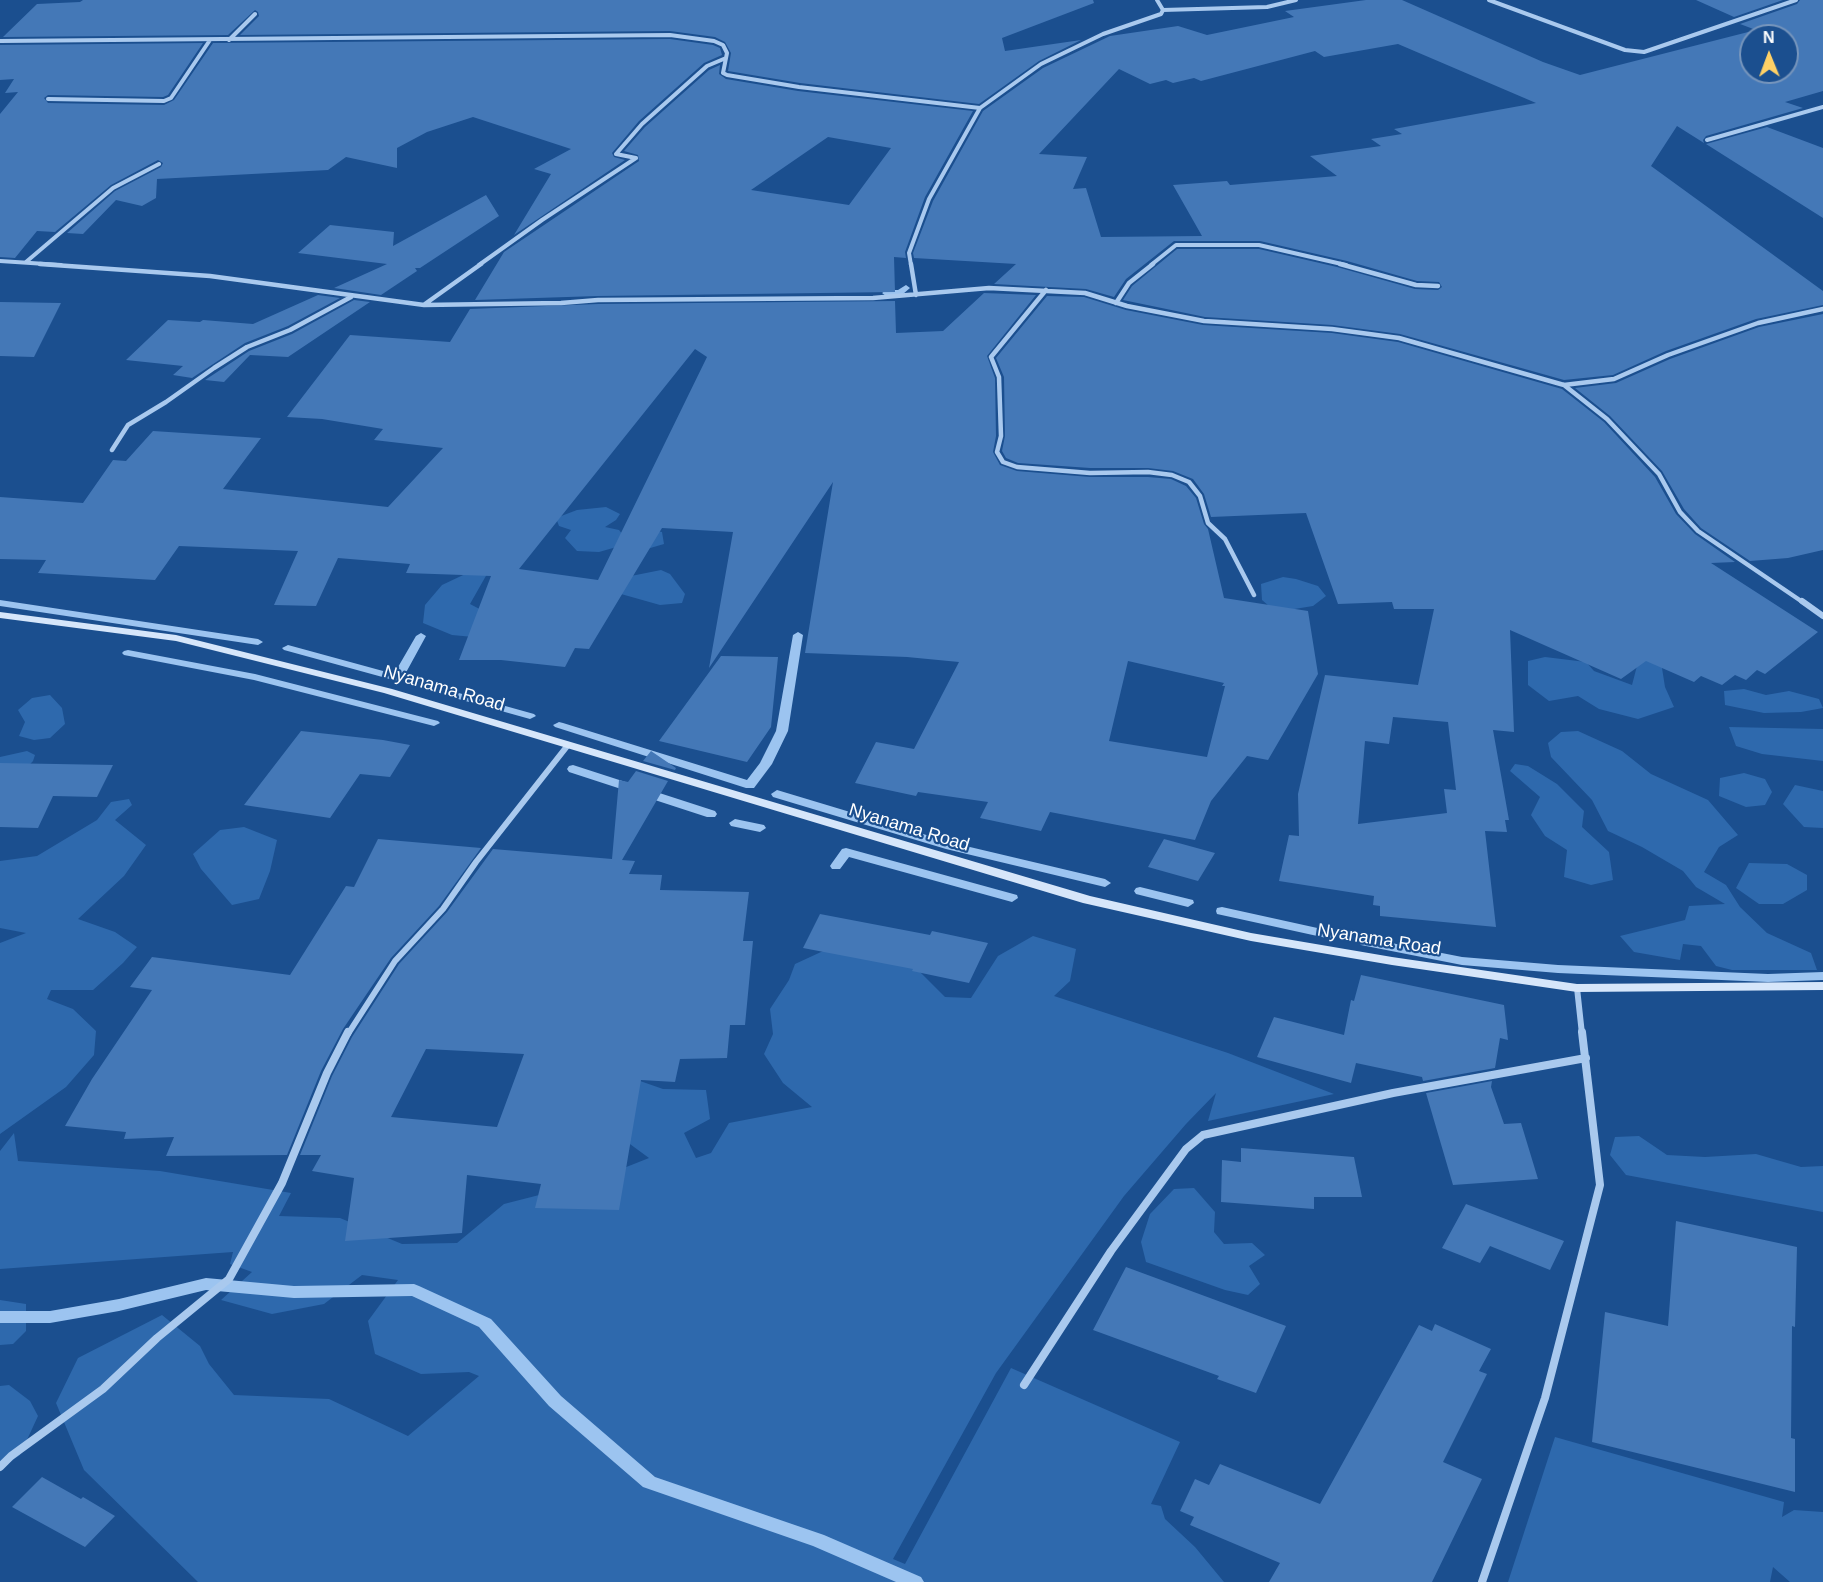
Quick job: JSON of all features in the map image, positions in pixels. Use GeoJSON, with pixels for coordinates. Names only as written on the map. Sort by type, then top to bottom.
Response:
{"type":"FeatureCollection","features":[{"type":"Feature","properties":{"kind":"street"},"geometry":{"type":"LineString","coordinates":[[1156,0],[1163,10]]}},
{"type":"Feature","properties":{"kind":"street"},"geometry":{"type":"LineString","coordinates":[[1163,10],[1267,7],[1296,0]]}},
{"type":"Feature","properties":{"kind":"street"},"geometry":{"type":"LineString","coordinates":[[1489,0],[1625,50],[1644,52],[1796,0]]}},
{"type":"Feature","properties":{"kind":"street"},"geometry":{"type":"LineString","coordinates":[[916,295],[909,252],[929,199],[980,108],[1041,64],[1103,34],[1161,14],[1163,10]]}},
{"type":"Feature","properties":{"kind":"street"},"geometry":{"type":"LineString","coordinates":[[229,40],[255,14]]}},
{"type":"Feature","properties":{"kind":"street"},"geometry":{"type":"LineString","coordinates":[[0,41],[657,34],[714,41],[723,45],[727,53],[723,73],[727,75],[799,87],[980,108]]}},
{"type":"Feature","properties":{"kind":"street"},"geometry":{"type":"LineString","coordinates":[[48,99],[164,101],[171,98],[210,40]]}},
{"type":"Feature","properties":{"kind":"street"},"geometry":{"type":"LineString","coordinates":[[424,305],[542,220],[636,158],[616,154],[642,124],[700,72],[707,66],[726,58]]}},
{"type":"Feature","properties":{"kind":"street"},"geometry":{"type":"LineString","coordinates":[[1707,140],[1823,107]]}},
{"type":"Feature","properties":{"kind":"street"},"geometry":{"type":"LineString","coordinates":[[26,262],[113,188],[159,164]]}},
{"type":"Feature","properties":{"kind":"street"},"geometry":{"type":"LineString","coordinates":[[1116,303],[1129,283],[1176,245],[1259,245],[1312,256],[1416,285],[1438,286]]}},
{"type":"Feature","properties":{"kind":"street"},"geometry":{"type":"LineString","coordinates":[[0,261],[210,276],[424,305],[916,295],[989,288],[1085,293],[1164,315],[1204,321],[1342,330],[1399,338],[1564,385],[1614,379],[1668,355],[1758,323],[1823,309]]}},
{"type":"Feature","properties":{"kind":"street"},"geometry":{"type":"LineString","coordinates":[[1046,290],[991,357],[999,377],[1001,436],[997,452],[1003,462],[1017,467],[1090,473],[1148,472],[1172,475],[1189,482],[1200,496],[1208,523],[1225,539],[1254,595]]}},
{"type":"Feature","properties":{"kind":"street"},"geometry":{"type":"LineString","coordinates":[[112,450],[128,424],[166,402],[214,368],[247,347],[290,330],[352,296]]}},
{"type":"Feature","properties":{"kind":"street"},"geometry":{"type":"LineString","coordinates":[[1564,385],[1607,419],[1659,474],[1680,512],[1698,531],[1823,616]]}},
{"type":"Feature","properties":{"kind":"street","name":"Nyanama Road"},"geometry":{"type":"LineString","coordinates":[[0,615],[176,638],[388,691],[1088,900],[1251,937],[1392,961],[1577,988],[1823,986]]}},
{"type":"Feature","properties":{"kind":"street"},"geometry":{"type":"LineString","coordinates":[[0,1467],[11,1456],[103,1389],[158,1338],[229,1279],[282,1184],[327,1073],[354,1021],[395,961],[443,909],[476,862],[568,745]]}},
{"type":"Feature","properties":{"kind":"street"},"geometry":{"type":"LineString","coordinates":[[1482,1582],[1545,1398],[1600,1185],[1577,988]]}},
{"type":"Feature","properties":{"kind":"street"},"geometry":{"type":"LineString","coordinates":[[1024,1385],[1111,1251],[1186,1149],[1203,1135],[1393,1093],[1586,1058]]}},
{"type":"Feature","properties":{"kind":"shaded area"},"geometry":{"type":"Polygon","coordinates":[[[606,507],[620,514],[616,520],[605,527],[619,530],[623,535],[642,528],[662,532],[664,544],[640,551],[620,546],[599,552],[577,551],[565,538],[571,530],[559,526],[556,518],[577,510],[606,507]]]}},
{"type":"Feature","properties":{"kind":"shaded area"},"geometry":{"type":"Polygon","coordinates":[[[478,568],[487,574],[470,604],[489,614],[484,638],[452,635],[423,623],[425,605],[442,585],[478,568]]]}},
{"type":"Feature","properties":{"kind":"shaded area"},"geometry":{"type":"Polygon","coordinates":[[[661,570],[670,574],[685,594],[682,603],[660,605],[621,594],[626,577],[661,570]]]}},
{"type":"Feature","properties":{"kind":"shaded area"},"geometry":{"type":"Polygon","coordinates":[[[1283,577],[1318,586],[1326,596],[1313,606],[1276,612],[1262,600],[1261,584],[1283,577]]]}},
{"type":"Feature","properties":{"kind":"shaded area"},"geometry":{"type":"Polygon","coordinates":[[[1664,656],[1662,668],[1665,687],[1674,707],[1638,719],[1599,709],[1578,696],[1549,701],[1528,685],[1528,661],[1545,657],[1586,662],[1594,671],[1632,685],[1638,662],[1664,656]]]}},
{"type":"Feature","properties":{"kind":"shaded area"},"geometry":{"type":"Polygon","coordinates":[[[1744,689],[1766,695],[1789,691],[1819,699],[1823,708],[1801,712],[1764,713],[1725,705],[1724,691],[1744,689]]]}},
{"type":"Feature","properties":{"kind":"shaded area"},"geometry":{"type":"Polygon","coordinates":[[[50,695],[62,708],[65,724],[50,738],[34,740],[19,736],[25,722],[18,710],[32,698],[50,695]]]}},
{"type":"Feature","properties":{"kind":"shaded area"},"geometry":{"type":"Polygon","coordinates":[[[1729,727],[1823,729],[1823,761],[1762,754],[1736,746],[1729,727]]]}},
{"type":"Feature","properties":{"kind":"shaded area"},"geometry":{"type":"Polygon","coordinates":[[[1578,731],[1622,751],[1651,774],[1708,800],[1738,835],[1719,847],[1704,872],[1726,885],[1740,907],[1767,933],[1811,953],[1817,970],[1732,970],[1716,966],[1701,946],[1683,944],[1680,960],[1634,952],[1620,936],[1685,920],[1689,906],[1725,904],[1696,887],[1683,871],[1642,847],[1608,831],[1592,800],[1551,757],[1548,743],[1561,732],[1578,731]]]}},
{"type":"Feature","properties":{"kind":"shaded area"},"geometry":{"type":"Polygon","coordinates":[[[27,751],[35,755],[33,761],[13,783],[0,810],[0,757],[27,751]]]}},
{"type":"Feature","properties":{"kind":"shaded area"},"geometry":{"type":"Polygon","coordinates":[[[1515,764],[1528,766],[1557,784],[1584,811],[1582,827],[1609,852],[1613,880],[1591,885],[1564,877],[1567,850],[1545,836],[1531,815],[1540,797],[1510,771],[1515,764]]]}},
{"type":"Feature","properties":{"kind":"shaded area"},"geometry":{"type":"Polygon","coordinates":[[[1744,773],[1765,779],[1772,792],[1765,805],[1746,807],[1719,796],[1720,778],[1744,773]]]}},
{"type":"Feature","properties":{"kind":"shaded area"},"geometry":{"type":"Polygon","coordinates":[[[1795,785],[1823,791],[1823,828],[1804,827],[1783,804],[1795,785]]]}},
{"type":"Feature","properties":{"kind":"shaded area"},"geometry":{"type":"Polygon","coordinates":[[[129,799],[132,805],[115,820],[146,845],[124,876],[78,919],[115,932],[137,947],[93,990],[51,990],[47,999],[73,1009],[96,1031],[94,1055],[66,1087],[0,1134],[0,943],[26,933],[0,928],[0,861],[37,856],[97,820],[111,802],[129,799]]]}},
{"type":"Feature","properties":{"kind":"shaded area"},"geometry":{"type":"Polygon","coordinates":[[[244,827],[277,840],[270,871],[259,899],[232,905],[201,869],[193,854],[220,830],[244,827]]]}},
{"type":"Feature","properties":{"kind":"shaded area"},"geometry":{"type":"Polygon","coordinates":[[[1749,863],[1787,864],[1807,875],[1807,890],[1783,904],[1759,904],[1736,888],[1749,863]]]}},
{"type":"Feature","properties":{"kind":"shaded area"},"geometry":{"type":"Polygon","coordinates":[[[1033,936],[1076,949],[1070,981],[1054,996],[1228,1053],[1334,1094],[1208,1121],[1216,1093],[1186,1124],[1124,1196],[996,1373],[893,1559],[905,1564],[1011,1368],[1180,1442],[1151,1504],[1161,1506],[1165,1519],[1195,1547],[1224,1582],[198,1582],[84,1470],[56,1403],[78,1358],[162,1315],[200,1346],[209,1364],[234,1395],[329,1399],[408,1436],[479,1376],[469,1372],[421,1374],[375,1354],[368,1321],[398,1280],[362,1275],[324,1304],[272,1314],[221,1300],[252,1272],[230,1264],[233,1252],[0,1269],[0,1151],[14,1133],[18,1161],[160,1171],[291,1193],[279,1216],[340,1218],[402,1244],[457,1243],[504,1204],[586,1183],[649,1158],[619,1136],[620,1074],[663,1089],[706,1090],[710,1119],[684,1133],[696,1158],[711,1153],[729,1123],[812,1107],[783,1083],[764,1054],[773,1034],[770,1009],[789,980],[795,964],[847,940],[905,957],[945,997],[971,998],[998,956],[1033,936]]]}},
{"type":"Feature","properties":{"kind":"shaded area"},"geometry":{"type":"Polygon","coordinates":[[[1639,1136],[1667,1155],[1705,1157],[1756,1154],[1801,1167],[1823,1166],[1823,1212],[1626,1175],[1610,1155],[1615,1137],[1639,1136]]]}},
{"type":"Feature","properties":{"kind":"shaded area"},"geometry":{"type":"Polygon","coordinates":[[[1194,1188],[1215,1212],[1214,1232],[1224,1244],[1252,1243],[1265,1255],[1249,1266],[1260,1284],[1248,1295],[1225,1290],[1146,1262],[1141,1242],[1150,1214],[1174,1189],[1194,1188]]]}},
{"type":"Feature","properties":{"kind":"shaded area"},"geometry":{"type":"Polygon","coordinates":[[[0,1300],[26,1304],[26,1331],[13,1344],[0,1345],[0,1300]]]}},
{"type":"Feature","properties":{"kind":"shaded area"},"geometry":{"type":"Polygon","coordinates":[[[9,1385],[30,1401],[38,1416],[20,1455],[0,1469],[0,1386],[9,1385]]]}},
{"type":"Feature","properties":{"kind":"shaded area"},"geometry":{"type":"Polygon","coordinates":[[[1555,1437],[1784,1502],[1782,1517],[1794,1510],[1823,1512],[1823,1582],[1790,1582],[1773,1567],[1770,1582],[1508,1582],[1555,1437]]]}},
{"type":"Feature","properties":{"kind":"building"},"geometry":{"type":"Polygon","coordinates":[[[83,0],[1093,0],[1094,3],[1002,38],[1005,51],[1081,40],[1039,61],[979,104],[800,83],[728,71],[731,53],[725,42],[715,37],[670,31],[240,35],[259,16],[255,10],[228,35],[3,37],[37,4],[83,0]]]}},
{"type":"Feature","properties":{"kind":"building"},"geometry":{"type":"Polygon","coordinates":[[[1366,0],[1402,0],[1543,62],[1580,75],[1739,34],[1739,84],[1799,84],[1799,24],[1740,24],[1797,4],[1800,0],[1823,0],[1823,91],[1785,102],[1803,108],[1706,136],[1704,143],[1677,126],[1651,166],[1823,291],[1823,305],[1756,319],[1666,351],[1613,375],[1564,380],[1400,334],[1332,325],[1205,317],[1123,300],[1132,286],[1177,249],[1259,249],[1337,267],[1415,289],[1438,290],[1442,287],[1439,282],[1417,281],[1347,261],[1260,241],[1174,241],[1126,279],[1114,297],[1086,289],[994,284],[1016,264],[914,258],[913,253],[933,201],[983,111],[1043,68],[1110,36],[1178,26],[1207,35],[1294,17],[1285,11],[1366,0]],[[1398,44],[1324,57],[1315,51],[1201,81],[1194,78],[1173,83],[1166,80],[1150,84],[1119,69],[1039,154],[1087,157],[1073,189],[1086,188],[1101,237],[1202,236],[1173,185],[1227,181],[1230,185],[1337,176],[1310,156],[1381,146],[1371,139],[1402,134],[1394,129],[1536,103],[1398,44]]]}},
{"type":"Feature","properties":{"kind":"building"},"geometry":{"type":"Polygon","coordinates":[[[1696,0],[1783,0],[1734,17],[1696,0]]]}},
{"type":"Feature","properties":{"kind":"building"},"geometry":{"type":"Polygon","coordinates":[[[670,39],[713,45],[720,48],[722,55],[704,63],[639,121],[612,153],[614,157],[625,160],[514,235],[551,174],[534,169],[571,149],[473,117],[427,132],[397,148],[397,168],[346,157],[328,170],[157,179],[156,198],[142,206],[116,200],[83,234],[67,233],[115,191],[161,167],[163,163],[158,160],[111,185],[55,232],[37,231],[15,258],[0,257],[0,114],[18,92],[5,93],[14,79],[0,80],[0,45],[203,43],[168,95],[163,97],[48,95],[44,98],[48,103],[164,105],[174,100],[213,43],[670,39]]]}},
{"type":"Feature","properties":{"kind":"building"},"geometry":{"type":"Polygon","coordinates":[[[720,65],[719,74],[726,79],[798,91],[973,111],[925,197],[905,252],[906,258],[894,257],[895,292],[475,300],[504,252],[639,161],[638,155],[624,151],[645,127],[709,70],[720,65]],[[828,137],[751,190],[849,205],[891,148],[828,137]]]}},
{"type":"Feature","properties":{"kind":"building"},"geometry":{"type":"Polygon","coordinates":[[[1767,127],[1823,148],[1823,218],[1706,144],[1767,127]]]}},
{"type":"Feature","properties":{"kind":"building"},"geometry":{"type":"Polygon","coordinates":[[[486,195],[499,216],[420,268],[415,268],[417,271],[381,295],[334,288],[387,264],[298,253],[330,225],[394,232],[393,246],[486,195]]]}},
{"type":"Feature","properties":{"kind":"building"},"geometry":{"type":"Polygon","coordinates":[[[984,293],[1036,295],[987,356],[995,378],[996,436],[993,452],[1000,465],[1017,471],[1090,477],[1171,479],[1186,486],[1196,498],[1204,524],[1208,529],[1224,598],[1308,611],[1318,674],[1268,760],[1247,756],[1211,801],[1195,840],[1050,812],[1041,831],[980,818],[988,802],[918,792],[916,796],[855,783],[876,742],[914,749],[959,662],[907,657],[805,653],[833,482],[709,668],[733,532],[662,528],[589,649],[575,648],[565,667],[501,660],[459,660],[491,576],[406,573],[410,564],[338,558],[316,606],[274,605],[298,551],[179,546],[155,580],[38,573],[46,560],[0,559],[0,497],[83,503],[113,460],[126,461],[153,431],[261,438],[223,489],[388,507],[443,448],[374,440],[383,429],[322,419],[287,417],[350,335],[450,342],[470,309],[598,304],[895,301],[896,333],[943,331],[984,293]],[[695,349],[519,569],[598,580],[707,357],[695,349]],[[1128,661],[1109,741],[1207,757],[1224,683],[1128,661]]]}},
{"type":"Feature","properties":{"kind":"building"},"geometry":{"type":"Polygon","coordinates":[[[318,295],[340,298],[288,326],[245,343],[192,378],[173,375],[183,366],[126,360],[168,320],[253,324],[318,295]]]}},
{"type":"Feature","properties":{"kind":"building"},"geometry":{"type":"Polygon","coordinates":[[[1047,296],[1084,297],[1126,310],[1203,325],[1332,333],[1398,342],[1562,389],[1604,422],[1655,477],[1676,514],[1695,534],[1735,562],[1711,563],[1818,632],[1765,674],[1757,670],[1746,680],[1735,675],[1722,685],[1701,676],[1694,682],[1646,661],[1621,679],[1510,630],[1514,732],[1493,730],[1509,820],[1505,820],[1507,832],[1485,831],[1496,927],[1380,916],[1380,906],[1373,905],[1374,896],[1279,881],[1289,835],[1299,836],[1298,794],[1325,675],[1418,685],[1434,609],[1394,609],[1392,602],[1338,604],[1306,513],[1211,517],[1204,494],[1193,479],[1173,471],[1018,463],[1006,458],[1002,451],[1005,436],[1004,377],[996,358],[1047,296]],[[1393,717],[1389,744],[1365,741],[1358,824],[1447,813],[1444,789],[1456,790],[1448,722],[1393,717]]]}},
{"type":"Feature","properties":{"kind":"building"},"geometry":{"type":"Polygon","coordinates":[[[354,300],[370,302],[288,357],[250,355],[224,382],[205,380],[249,351],[292,334],[354,300]]]}},
{"type":"Feature","properties":{"kind":"building"},"geometry":{"type":"Polygon","coordinates":[[[0,302],[61,303],[34,357],[0,356],[0,302]]]}},
{"type":"Feature","properties":{"kind":"building"},"geometry":{"type":"Polygon","coordinates":[[[1823,314],[1823,550],[1788,558],[1750,561],[1701,528],[1684,509],[1662,471],[1610,416],[1575,388],[1616,383],[1670,359],[1759,327],[1823,314]]]}},
{"type":"Feature","properties":{"kind":"building"},"geometry":{"type":"Polygon","coordinates":[[[721,656],[778,657],[771,727],[747,762],[659,741],[721,656]]]}},
{"type":"Feature","properties":{"kind":"building"},"geometry":{"type":"Polygon","coordinates":[[[301,731],[410,745],[390,777],[360,774],[330,818],[244,805],[301,731]]]}},
{"type":"Feature","properties":{"kind":"building"},"geometry":{"type":"Polygon","coordinates":[[[651,751],[676,768],[675,770],[643,761],[651,751]]]}},
{"type":"Feature","properties":{"kind":"building"},"geometry":{"type":"Polygon","coordinates":[[[0,763],[113,765],[97,797],[53,796],[38,828],[0,827],[0,763]]]}},
{"type":"Feature","properties":{"kind":"building"},"geometry":{"type":"Polygon","coordinates":[[[636,771],[668,781],[622,860],[635,861],[629,874],[662,875],[660,890],[749,892],[743,941],[753,941],[745,1025],[730,1025],[727,1058],[680,1059],[675,1082],[641,1080],[619,1210],[535,1208],[541,1184],[467,1175],[462,1233],[345,1241],[354,1178],[312,1171],[321,1155],[300,1155],[332,1076],[352,1037],[399,964],[447,912],[493,849],[612,859],[619,780],[628,782],[636,771]],[[426,1049],[391,1117],[497,1127],[524,1054],[426,1049]]]}},
{"type":"Feature","properties":{"kind":"building"},"geometry":{"type":"Polygon","coordinates":[[[378,839],[481,848],[439,906],[391,958],[343,1029],[321,1071],[287,1155],[166,1156],[174,1137],[124,1139],[126,1132],[65,1126],[92,1079],[152,990],[130,987],[152,957],[290,975],[346,886],[354,887],[378,839]]]}},
{"type":"Feature","properties":{"kind":"building"},"geometry":{"type":"Polygon","coordinates":[[[1164,839],[1215,853],[1198,881],[1148,867],[1164,839]]]}},
{"type":"Feature","properties":{"kind":"building"},"geometry":{"type":"Polygon","coordinates":[[[820,914],[930,935],[932,931],[988,943],[969,983],[912,971],[913,969],[803,948],[820,914]]]}},
{"type":"Feature","properties":{"kind":"building"},"geometry":{"type":"Polygon","coordinates":[[[1361,975],[1504,1005],[1508,1040],[1500,1038],[1495,1068],[1423,1081],[1422,1077],[1356,1063],[1351,1083],[1257,1057],[1274,1017],[1344,1035],[1351,1000],[1354,1001],[1361,975]]]}},
{"type":"Feature","properties":{"kind":"building"},"geometry":{"type":"Polygon","coordinates":[[[1492,1081],[1491,1087],[1504,1124],[1521,1123],[1538,1179],[1453,1185],[1426,1093],[1492,1081]]]}},
{"type":"Feature","properties":{"kind":"building"},"geometry":{"type":"Polygon","coordinates":[[[1241,1148],[1354,1157],[1362,1197],[1314,1197],[1314,1209],[1221,1202],[1222,1160],[1241,1162],[1241,1148]]]}},
{"type":"Feature","properties":{"kind":"building"},"geometry":{"type":"Polygon","coordinates":[[[1466,1204],[1564,1241],[1550,1270],[1490,1246],[1480,1263],[1442,1248],[1466,1204]]]}},
{"type":"Feature","properties":{"kind":"building"},"geometry":{"type":"Polygon","coordinates":[[[1676,1221],[1797,1247],[1795,1327],[1792,1326],[1791,1438],[1795,1439],[1795,1492],[1592,1442],[1605,1312],[1668,1326],[1676,1221]]]}},
{"type":"Feature","properties":{"kind":"building"},"geometry":{"type":"Polygon","coordinates":[[[1126,1267],[1286,1326],[1256,1393],[1217,1379],[1219,1376],[1093,1330],[1126,1267]]]}},
{"type":"Feature","properties":{"kind":"building"},"geometry":{"type":"Polygon","coordinates":[[[1435,1324],[1491,1349],[1479,1371],[1487,1374],[1443,1462],[1482,1479],[1432,1582],[1269,1582],[1280,1563],[1190,1525],[1194,1517],[1180,1511],[1195,1479],[1209,1485],[1220,1464],[1320,1504],[1419,1325],[1432,1331],[1435,1324]]]}},
{"type":"Feature","properties":{"kind":"building"},"geometry":{"type":"Polygon","coordinates":[[[42,1477],[115,1516],[85,1547],[12,1507],[42,1477]]]}},
{"type":"Feature","properties":{"kind":"waterway"},"geometry":{"type":"LineString","coordinates":[[886,293],[900,292],[906,288]]}},
{"type":"Feature","properties":{"kind":"waterway"},"geometry":{"type":"LineString","coordinates":[[0,603],[258,642]]}},
{"type":"Feature","properties":{"kind":"waterway"},"geometry":{"type":"LineString","coordinates":[[559,725],[750,785],[766,764],[782,731],[798,635]]}},
{"type":"Feature","properties":{"kind":"waterway"},"geometry":{"type":"LineString","coordinates":[[288,648],[397,678],[421,636]]}},
{"type":"Feature","properties":{"kind":"waterway"},"geometry":{"type":"LineString","coordinates":[[128,653],[255,677],[434,723]]}},
{"type":"Feature","properties":{"kind":"waterway"},"geometry":{"type":"LineString","coordinates":[[430,688],[530,716]]}},
{"type":"Feature","properties":{"kind":"waterway"},"geometry":{"type":"LineString","coordinates":[[573,769],[711,814]]}},
{"type":"Feature","properties":{"kind":"waterway"},"geometry":{"type":"LineString","coordinates":[[777,794],[950,846],[1105,883]]}},
{"type":"Feature","properties":{"kind":"waterway"},"geometry":{"type":"LineString","coordinates":[[735,823],[760,828]]}},
{"type":"Feature","properties":{"kind":"waterway"},"geometry":{"type":"LineString","coordinates":[[836,866],[846,852],[1012,898]]}},
{"type":"Feature","properties":{"kind":"waterway"},"geometry":{"type":"LineString","coordinates":[[1140,891],[1188,903]]}},
{"type":"Feature","properties":{"kind":"waterway"},"geometry":{"type":"LineString","coordinates":[[1222,911],[1331,935]]}},
{"type":"Feature","properties":{"kind":"waterway"},"geometry":{"type":"LineString","coordinates":[[1366,942],[1462,961],[1558,969],[1768,978],[1823,976]]}},
{"type":"Feature","properties":{"kind":"waterway"},"geometry":{"type":"LineString","coordinates":[[0,1317],[50,1317],[119,1305],[206,1284],[294,1292],[414,1290],[485,1323],[555,1401],[649,1482],[818,1540],[915,1582]]}}]}
